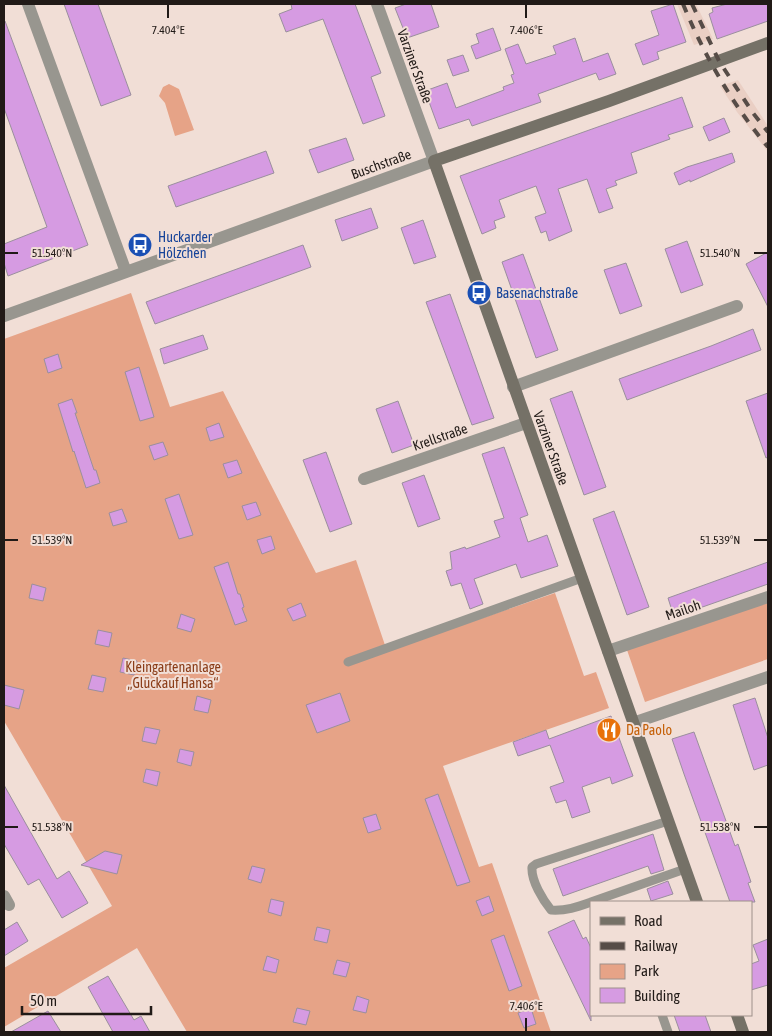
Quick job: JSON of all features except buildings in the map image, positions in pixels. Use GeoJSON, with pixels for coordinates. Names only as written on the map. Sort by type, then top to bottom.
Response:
{"type":"FeatureCollection","features":[{"type":"Feature","properties":{"kind":"street"},"geometry":{"type":"LineString","coordinates":[[28,4],[126,272]]}},
{"type":"Feature","properties":{"kind":"street","name":"Varziner Straße"},"geometry":{"type":"LineString","coordinates":[[377,4],[697,901]]}},
{"type":"Feature","properties":{"kind":"street","name":"Buschstraße"},"geometry":{"type":"LineString","coordinates":[[4,316],[768,43]]}},
{"type":"Feature","properties":{"kind":"street"},"geometry":{"type":"LineString","coordinates":[[513,387],[737,306]]}},
{"type":"Feature","properties":{"kind":"street","name":"Krellstraße"},"geometry":{"type":"LineString","coordinates":[[364,479],[526,423]]}},
{"type":"Feature","properties":{"kind":"street","name":"Mailoh"},"geometry":{"type":"LineString","coordinates":[[608,651],[768,597]]}},
{"type":"Feature","properties":{"kind":"street"},"geometry":{"type":"LineString","coordinates":[[633,723],[768,677]]}},
{"type":"Feature","properties":{"kind":"street"},"geometry":{"type":"LineString","coordinates":[[737,1016],[743,1032]]}},
{"type":"Feature","properties":{"kind":"lane"},"geometry":{"type":"LineString","coordinates":[[348,662],[582,578]]}},
{"type":"Feature","properties":{"kind":"lane"},"geometry":{"type":"LineString","coordinates":[[590,902],[573,909],[551,910],[545,902],[535,880],[532,867],[536,864],[668,821]]}},
{"type":"Feature","properties":{"kind":"lane"},"geometry":{"type":"LineString","coordinates":[[594,901],[685,869]]}},
{"type":"Feature","properties":{"kind":"lane"},"geometry":{"type":"LineString","coordinates":[[662,1016],[668,1032]]}},
{"type":"Feature","properties":{"kind":"shaded area"},"geometry":{"type":"Polygon","coordinates":[[[677,4],[696,4],[713,39],[694,45],[677,4]]]}},
{"type":"Feature","properties":{"kind":"shaded area"},"geometry":{"type":"Polygon","coordinates":[[[738,80],[768,126],[768,152],[737,112],[720,86],[738,80]]]}},
{"type":"Feature","properties":{"kind":"green space"},"geometry":{"type":"Polygon","coordinates":[[[169,84],[179,89],[194,130],[175,136],[165,103],[159,96],[163,87],[169,84]]]}},
{"type":"Feature","properties":{"kind":"green space","name":"Kleingartenanlage „Glückauf Hansa“"},"geometry":{"type":"Polygon","coordinates":[[[131,293],[170,407],[223,391],[316,573],[356,560],[387,651],[555,593],[584,676],[596,672],[609,708],[443,766],[479,867],[492,863],[551,1032],[187,1032],[137,948],[4,1027],[4,968],[112,906],[4,721],[4,339],[131,293]]]}},
{"type":"Feature","properties":{"kind":"green space"},"geometry":{"type":"Polygon","coordinates":[[[768,601],[768,659],[645,702],[627,650],[768,601]]]}},
{"type":"Feature","properties":{"kind":"railway"},"geometry":{"type":"LineString","coordinates":[[683,4],[700,42],[720,78],[742,114],[768,147]]}},
{"type":"Feature","properties":{"kind":"railway"},"geometry":{"type":"LineString","coordinates":[[692,4],[719,61],[753,113],[768,132]]}},
{"type":"Feature","properties":{"kind":"place","name":"Huckarder Hölzchen"},"geometry":{"type":"Point","coordinates":[140,245]}},
{"type":"Feature","properties":{"kind":"place","name":"Basenachstraße"},"geometry":{"type":"Point","coordinates":[479,293]}},
{"type":"Feature","properties":{"kind":"place","name":"Da Paolo"},"geometry":{"type":"Point","coordinates":[609,730]}}]}
